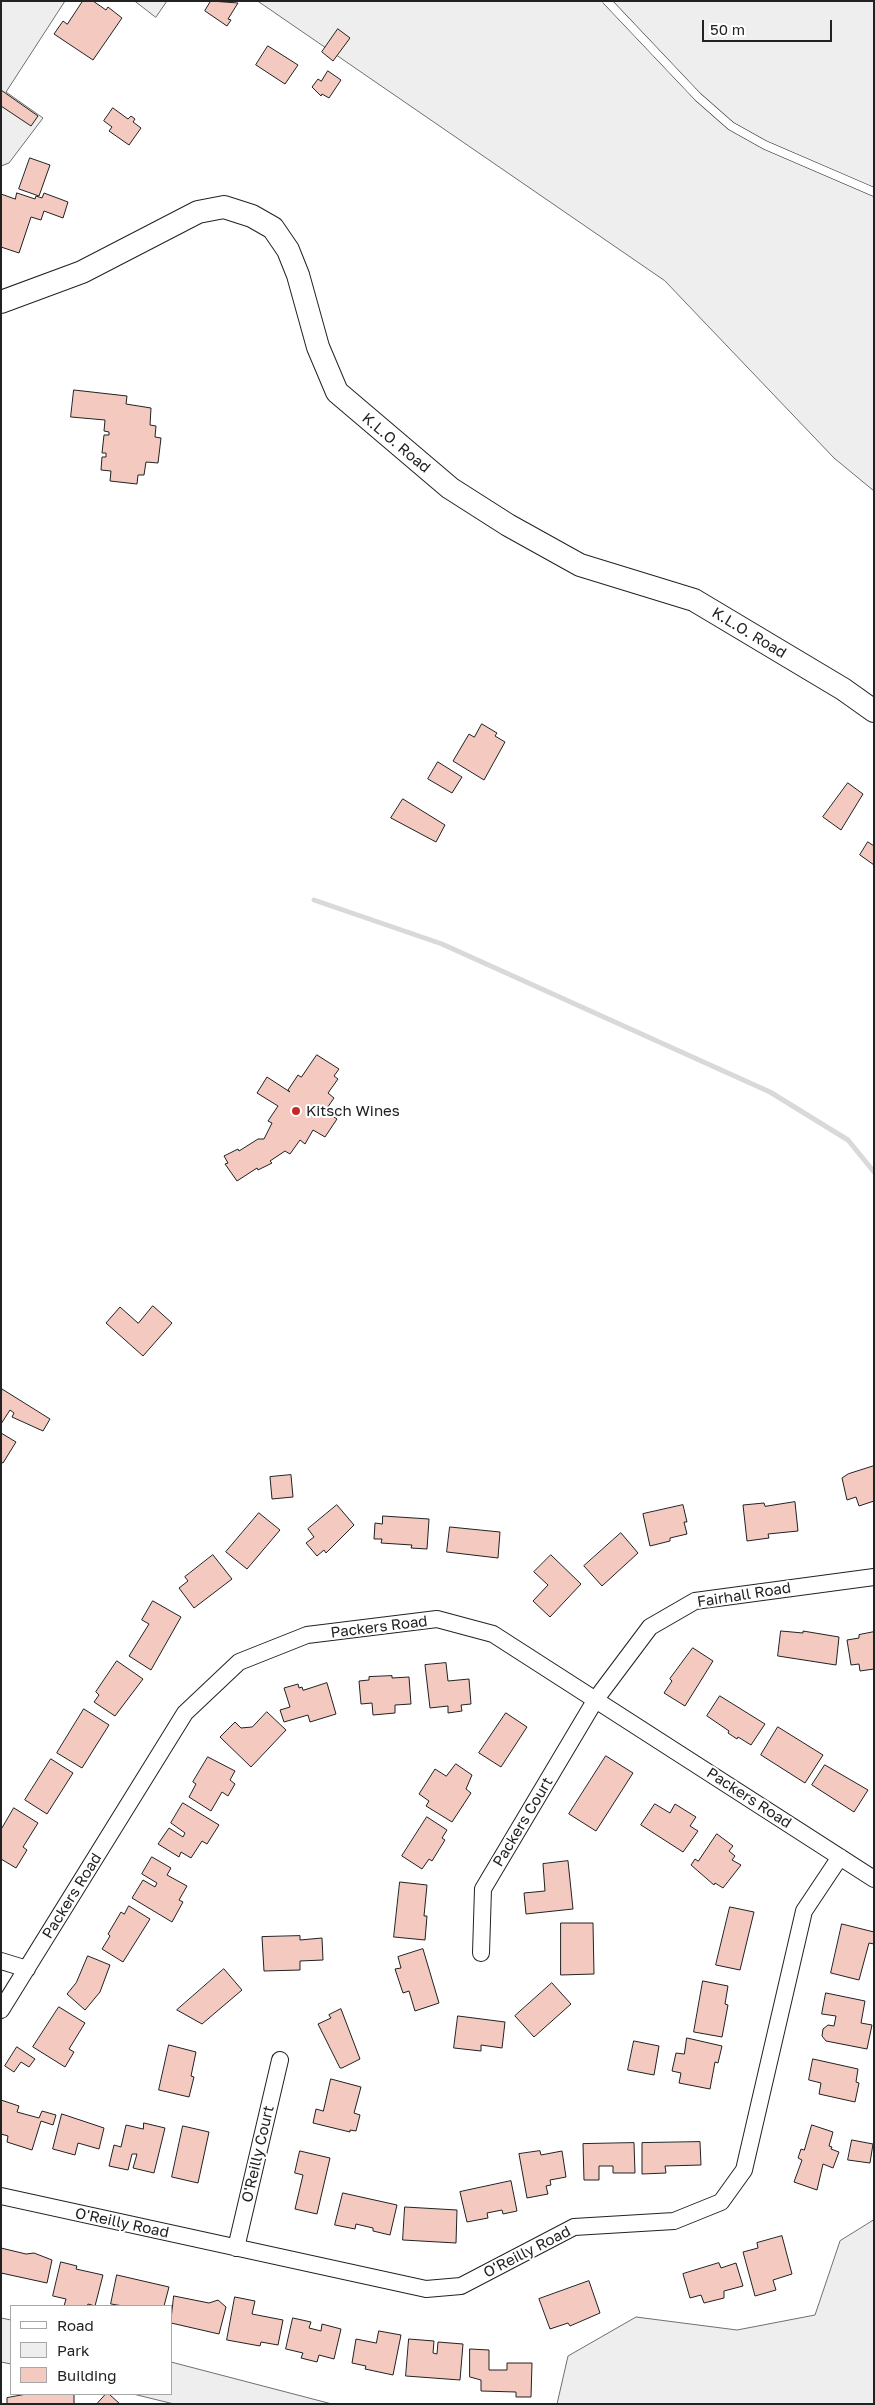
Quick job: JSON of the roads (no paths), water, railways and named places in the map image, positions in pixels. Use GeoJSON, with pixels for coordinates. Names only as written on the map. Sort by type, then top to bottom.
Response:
{"type":"FeatureCollection","features":[{"type":"Feature","properties":{"kind":"main road","name":"K.L.O. Road"},"geometry":{"type":"LineString","coordinates":[[1,302],[82,272],[198,212],[224,208],[252,216],[273,228],[288,250],[298,275],[318,346],[337,392],[450,488],[508,525],[580,565],[694,600],[843,689],[874,711]]}},
{"type":"Feature","properties":{"kind":"street","name":"Fairhall Road"},"geometry":{"type":"LineString","coordinates":[[596,1699],[650,1627],[695,1601],[874,1577]]}},
{"type":"Feature","properties":{"kind":"street","name":"Packers Road"},"geometry":{"type":"LineString","coordinates":[[1,2010],[185,1713],[239,1662],[307,1635],[437,1620],[493,1634],[874,1879]]}},
{"type":"Feature","properties":{"kind":"street","name":"Packers Court"},"geometry":{"type":"LineString","coordinates":[[481,1953],[483,1889],[596,1699]]}},
{"type":"Feature","properties":{"kind":"street","name":"O'Reilly Road"},"geometry":{"type":"LineString","coordinates":[[1,2196],[426,2289],[461,2286],[574,2227],[674,2221],[721,2202],[744,2170],[804,1911],[840,1858]]}},
{"type":"Feature","properties":{"kind":"street"},"geometry":{"type":"LineString","coordinates":[[1,1961],[27,1969]]}},
{"type":"Feature","properties":{"kind":"street","name":"O'Reilly Court"},"geometry":{"type":"LineString","coordinates":[[236,2248],[280,2060]]}},
{"type":"Feature","properties":{"kind":"lane"},"geometry":{"type":"LineString","coordinates":[[606,1],[698,97],[732,126],[765,145],[874,192]]}},
{"type":"Feature","properties":{"kind":"waterway"},"geometry":{"type":"LineString","coordinates":[[314,900],[442,944],[770,1092],[848,1140],[874,1172]]}},
{"type":"Feature","properties":{"kind":"place","name":"Kitsch Wines"},"geometry":{"type":"Point","coordinates":[296,1111]}}]}
